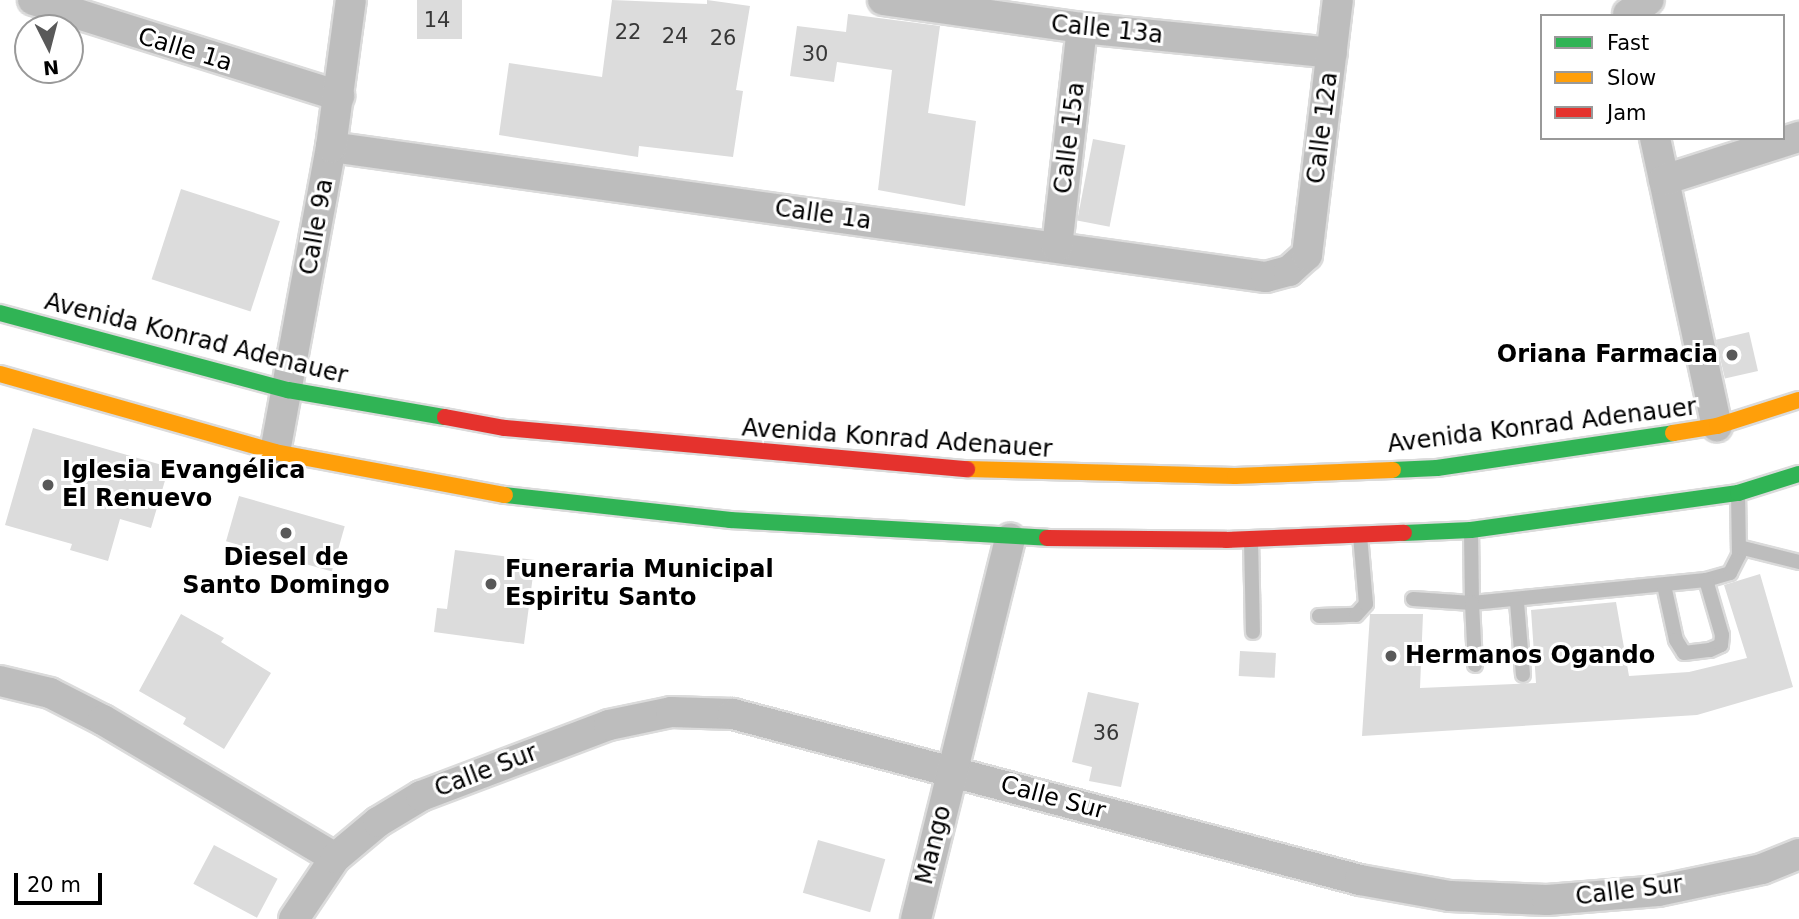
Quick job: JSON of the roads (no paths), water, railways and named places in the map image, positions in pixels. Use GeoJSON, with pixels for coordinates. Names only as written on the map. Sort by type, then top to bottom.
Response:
{"type":"FeatureCollection","features":[{"type":"Feature","properties":{"kind":"main road","name":"Avenida Konrad Adenauer"},"geometry":{"type":"LineString","coordinates":[[0,313],[288,390],[505,428],[1005,472],[1235,477],[1437,468],[1717,426],[1799,400]]}},
{"type":"Feature","properties":{"kind":"main road"},"geometry":{"type":"LineString","coordinates":[[0,374],[275,452],[492,493],[730,520],[1010,538],[1251,539],[1471,530],[1738,493],[1799,474]]}},
{"type":"Feature","properties":{"kind":"street","name":"Calle 1a"},"geometry":{"type":"LineString","coordinates":[[33,0],[339,96]]}},
{"type":"Feature","properties":{"kind":"street","name":"Calle 9a"},"geometry":{"type":"LineString","coordinates":[[275,452],[331,147],[351,0]]}},
{"type":"Feature","properties":{"kind":"street","name":"Calle 13a"},"geometry":{"type":"LineString","coordinates":[[883,0],[1083,28],[1332,53]]}},
{"type":"Feature","properties":{"kind":"street","name":"Calle 12a"},"geometry":{"type":"LineString","coordinates":[[1307,255],[1338,0]]}},
{"type":"Feature","properties":{"kind":"street","name":"Calle 15a"},"geometry":{"type":"LineString","coordinates":[[1057,247],[1083,28]]}},
{"type":"Feature","properties":{"kind":"street"},"geometry":{"type":"LineString","coordinates":[[1664,180],[1799,136]]}},
{"type":"Feature","properties":{"kind":"street"},"geometry":{"type":"LineString","coordinates":[[1655,140],[1717,426]]}},
{"type":"Feature","properties":{"kind":"street","name":"Calle 1a"},"geometry":{"type":"LineString","coordinates":[[331,147],[1266,277],[1289,271],[1307,255]]}},
{"type":"Feature","properties":{"kind":"street","name":"Mango"},"geometry":{"type":"LineString","coordinates":[[916,919],[1010,538]]}},
{"type":"Feature","properties":{"kind":"street"},"geometry":{"type":"LineString","coordinates":[[0,681],[50,693],[103,720],[335,858],[294,919]]}},
{"type":"Feature","properties":{"kind":"street","name":"Calle Sur"},"geometry":{"type":"LineString","coordinates":[[335,858],[378,822],[421,796],[609,725],[671,712],[733,714],[1360,880],[1450,896],[1547,900],[1657,891],[1762,869],[1799,854]]}},
{"type":"Feature","properties":{"kind":"lane"},"geometry":{"type":"LineString","coordinates":[[1413,599],[1472,603],[1517,602],[1706,580],[1730,573],[1739,547],[1738,493]]}},
{"type":"Feature","properties":{"kind":"lane"},"geometry":{"type":"LineString","coordinates":[[1471,530],[1475,665]]}},
{"type":"Feature","properties":{"kind":"lane"},"geometry":{"type":"LineString","coordinates":[[1319,615],[1356,615],[1366,604],[1360,534]]}},
{"type":"Feature","properties":{"kind":"lane"},"geometry":{"type":"LineString","coordinates":[[1251,539],[1253,632]]}},
{"type":"Feature","properties":{"kind":"lane"},"geometry":{"type":"LineString","coordinates":[[1739,547],[1799,562]]}},
{"type":"Feature","properties":{"kind":"lane"},"geometry":{"type":"LineString","coordinates":[[1664,585],[1676,640],[1684,653],[1710,650],[1721,645],[1722,635],[1706,580]]}},
{"type":"Feature","properties":{"kind":"lane"},"geometry":{"type":"LineString","coordinates":[[1517,602],[1523,675]]}},
{"type":"Feature","properties":{"kind":"place","name":"Oriana Farmacia"},"geometry":{"type":"Point","coordinates":[1732,355]}},
{"type":"Feature","properties":{"kind":"place","name":"Iglesia Evangélica El Renuevo"},"geometry":{"type":"Point","coordinates":[48,485]}},
{"type":"Feature","properties":{"kind":"place","name":"Diesel de Santo Domingo"},"geometry":{"type":"Point","coordinates":[286,533]}},
{"type":"Feature","properties":{"kind":"place","name":"Funeraria Municipal Espiritu Santo"},"geometry":{"type":"Point","coordinates":[491,584]}},
{"type":"Feature","properties":{"kind":"place","name":"Hermanos Ogando"},"geometry":{"type":"Point","coordinates":[1391,656]}}]}
